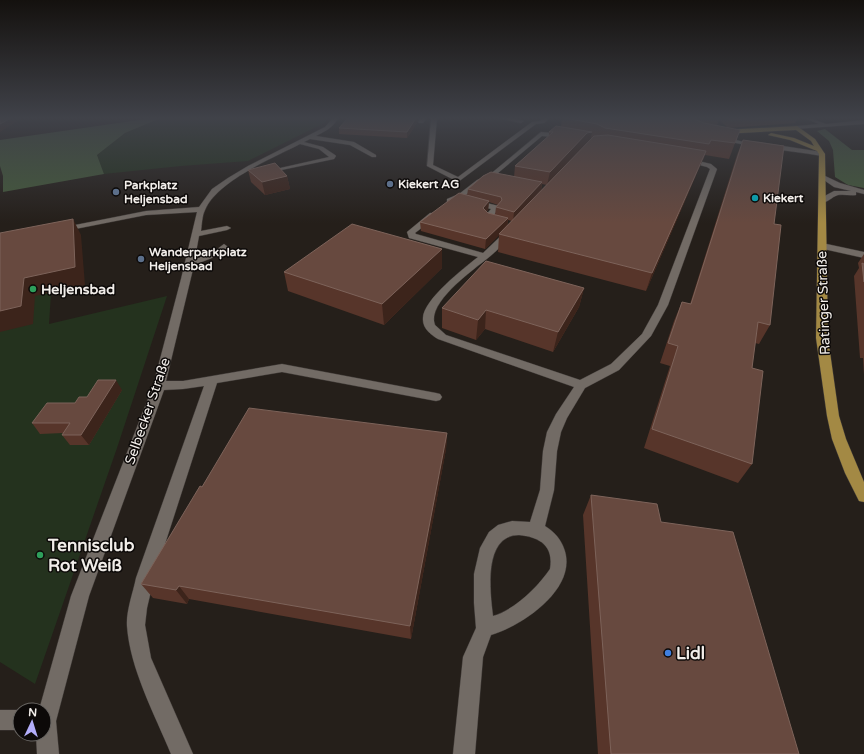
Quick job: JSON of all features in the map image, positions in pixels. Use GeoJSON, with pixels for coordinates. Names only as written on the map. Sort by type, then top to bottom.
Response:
{"type":"FeatureCollection","features":[{"type":"Feature","properties":{"kind":"main road","name":"Ratinger Straße"},"geometry":{"type":"LineString","coordinates":[[822,153],[822,338],[833,416],[847,459],[864,496]]}},
{"type":"Feature","properties":{"kind":"street","name":"Selbecker Straße"},"geometry":{"type":"LineString","coordinates":[[50,702],[80,596],[158,386],[202,209],[215,191],[230,179],[276,153]]}},
{"type":"Feature","properties":{"kind":"street"},"geometry":{"type":"LineString","coordinates":[[269,172],[332,158],[333,156],[329,153]]}},
{"type":"Feature","properties":{"kind":"street"},"geometry":{"type":"LineString","coordinates":[[369,153],[374,156]]}},
{"type":"Feature","properties":{"kind":"street"},"geometry":{"type":"LineString","coordinates":[[431,153],[430,166],[458,180],[494,153]]}},
{"type":"Feature","properties":{"kind":"street"},"geometry":{"type":"LineString","coordinates":[[485,256],[412,236],[411,232],[451,201],[459,199],[482,179],[493,178],[520,153]]}},
{"type":"Feature","properties":{"kind":"street"},"geometry":{"type":"LineString","coordinates":[[536,529],[547,490],[550,451],[554,432],[561,417],[581,385],[615,367],[646,336],[663,305],[714,169],[709,165],[680,159]]}},
{"type":"Feature","properties":{"kind":"street"},"geometry":{"type":"LineString","coordinates":[[823,177],[842,187],[864,193]]}},
{"type":"Feature","properties":{"kind":"street"},"geometry":{"type":"LineString","coordinates":[[822,201],[837,193],[864,193]]}},
{"type":"Feature","properties":{"kind":"street"},"geometry":{"type":"LineString","coordinates":[[459,199],[496,208],[488,217],[492,220],[515,226],[496,247],[457,278],[431,308],[428,316],[429,324],[434,332],[442,337],[581,385]]}},
{"type":"Feature","properties":{"kind":"street"},"geometry":{"type":"LineString","coordinates":[[53,231],[146,213],[202,209]]}},
{"type":"Feature","properties":{"kind":"street"},"geometry":{"type":"LineString","coordinates":[[196,234],[227,228]]}},
{"type":"Feature","properties":{"kind":"street"},"geometry":{"type":"LineString","coordinates":[[822,246],[864,255]]}},
{"type":"Feature","properties":{"kind":"street"},"geometry":{"type":"LineString","coordinates":[[189,264],[219,252],[224,247]]}},
{"type":"Feature","properties":{"kind":"street"},"geometry":{"type":"LineString","coordinates":[[158,386],[183,385],[282,368],[436,397]]}},
{"type":"Feature","properties":{"kind":"street"},"geometry":{"type":"LineString","coordinates":[[182,754],[142,659],[136,624],[145,578],[212,380]]}},
{"type":"Feature","properties":{"kind":"street"},"geometry":{"type":"LineString","coordinates":[[464,754],[473,656],[485,628],[481,579],[484,561],[494,538],[505,529],[536,529],[551,540],[558,553],[559,564],[556,574],[543,591],[518,614],[505,622],[485,628]]}},
{"type":"Feature","properties":{"kind":"street"},"geometry":{"type":"LineString","coordinates":[[0,720],[12,720]]}},
{"type":"Feature","properties":{"kind":"street","name":"Selbecker Straße"},"geometry":{"type":"LineString","coordinates":[[47,742],[48,754]]}},
{"type":"Feature","properties":{"kind":"green space"},"geometry":{"type":"Polygon","coordinates":[[[0,153],[99,153],[97,155],[104,174],[3,192],[3,176],[0,166],[0,153]]]}},
{"type":"Feature","properties":{"kind":"green space"},"geometry":{"type":"Polygon","coordinates":[[[99,153],[264,153],[248,161],[104,174],[97,155],[99,153]]]}},
{"type":"Feature","properties":{"kind":"green space"},"geometry":{"type":"Polygon","coordinates":[[[833,153],[864,153],[864,188],[848,185],[835,177],[833,153]]]}},
{"type":"Feature","properties":{"kind":"green space","name":"Tennisclub Rot Weiß"},"geometry":{"type":"Polygon","coordinates":[[[81,235],[82,285],[51,293],[49,324],[167,296],[117,448],[35,684],[0,662],[0,252],[81,235]]]}},
{"type":"Feature","properties":{"kind":"building"},"geometry":{"type":"Polygon","coordinates":[[[529,153],[568,153],[550,172],[515,166],[529,153]]]}},
{"type":"Feature","properties":{"kind":"building"},"geometry":{"type":"Polygon","coordinates":[[[577,153],[705,153],[652,273],[499,234],[577,153]]]}},
{"type":"Feature","properties":{"kind":"building"},"geometry":{"type":"Polygon","coordinates":[[[739,153],[783,153],[774,224],[781,225],[770,325],[758,322],[752,368],[763,371],[752,464],[652,429],[678,346],[668,343],[682,302],[691,304],[739,153]]]}},
{"type":"Feature","properties":{"kind":"building"},"geometry":{"type":"Polygon","coordinates":[[[275,163],[287,176],[262,182],[248,170],[275,163]]]}},
{"type":"Feature","properties":{"kind":"building"},"geometry":{"type":"Polygon","coordinates":[[[491,172],[542,182],[514,212],[496,207],[502,200],[501,197],[468,189],[483,176],[491,172]]]}},
{"type":"Feature","properties":{"kind":"building"},"geometry":{"type":"Polygon","coordinates":[[[459,193],[489,201],[483,208],[488,213],[508,218],[486,239],[420,222],[459,193]]]}},
{"type":"Feature","properties":{"kind":"building","name":"Heljensbad"},"geometry":{"type":"Polygon","coordinates":[[[73,219],[75,267],[24,278],[21,306],[0,311],[0,233],[73,219]]]}},
{"type":"Feature","properties":{"kind":"building"},"geometry":{"type":"Polygon","coordinates":[[[352,224],[442,249],[382,304],[284,272],[352,224]]]}},
{"type":"Feature","properties":{"kind":"building"},"geometry":{"type":"Polygon","coordinates":[[[486,261],[584,288],[558,332],[486,310],[478,320],[442,308],[486,261]]]}},
{"type":"Feature","properties":{"kind":"building"},"geometry":{"type":"Polygon","coordinates":[[[862,263],[864,264],[864,282],[862,263]]]}},
{"type":"Feature","properties":{"kind":"building"},"geometry":{"type":"Polygon","coordinates":[[[98,380],[116,380],[81,435],[62,435],[70,423],[32,423],[47,403],[75,403],[79,397],[87,397],[98,380]]]}},
{"type":"Feature","properties":{"kind":"building"},"geometry":{"type":"Polygon","coordinates":[[[249,408],[447,433],[410,626],[179,586],[176,590],[141,584],[200,486],[202,487],[249,408]]]}},
{"type":"Feature","properties":{"kind":"building","name":"Lidl"},"geometry":{"type":"Polygon","coordinates":[[[591,495],[657,504],[661,522],[733,532],[799,754],[611,754],[591,495]]]}},
{"type":"Feature","properties":{"kind":"place","name":"Kiekert AG"},"geometry":{"type":"Point","coordinates":[390,184]}},
{"type":"Feature","properties":{"kind":"place","name":"Parkplatz Heljensbad"},"geometry":{"type":"Point","coordinates":[116,192]}},
{"type":"Feature","properties":{"kind":"place","name":"Kiekert"},"geometry":{"type":"Point","coordinates":[755,198]}},
{"type":"Feature","properties":{"kind":"place","name":"Wanderparkplatz Heljensbad"},"geometry":{"type":"Point","coordinates":[141,259]}},
{"type":"Feature","properties":{"kind":"place","name":"Heljensbad"},"geometry":{"type":"Point","coordinates":[33,289]}},
{"type":"Feature","properties":{"kind":"place","name":"Tennisclub Rot Weiß"},"geometry":{"type":"Point","coordinates":[40,555]}},
{"type":"Feature","properties":{"kind":"place","name":"Lidl"},"geometry":{"type":"Point","coordinates":[668,653]}}]}
